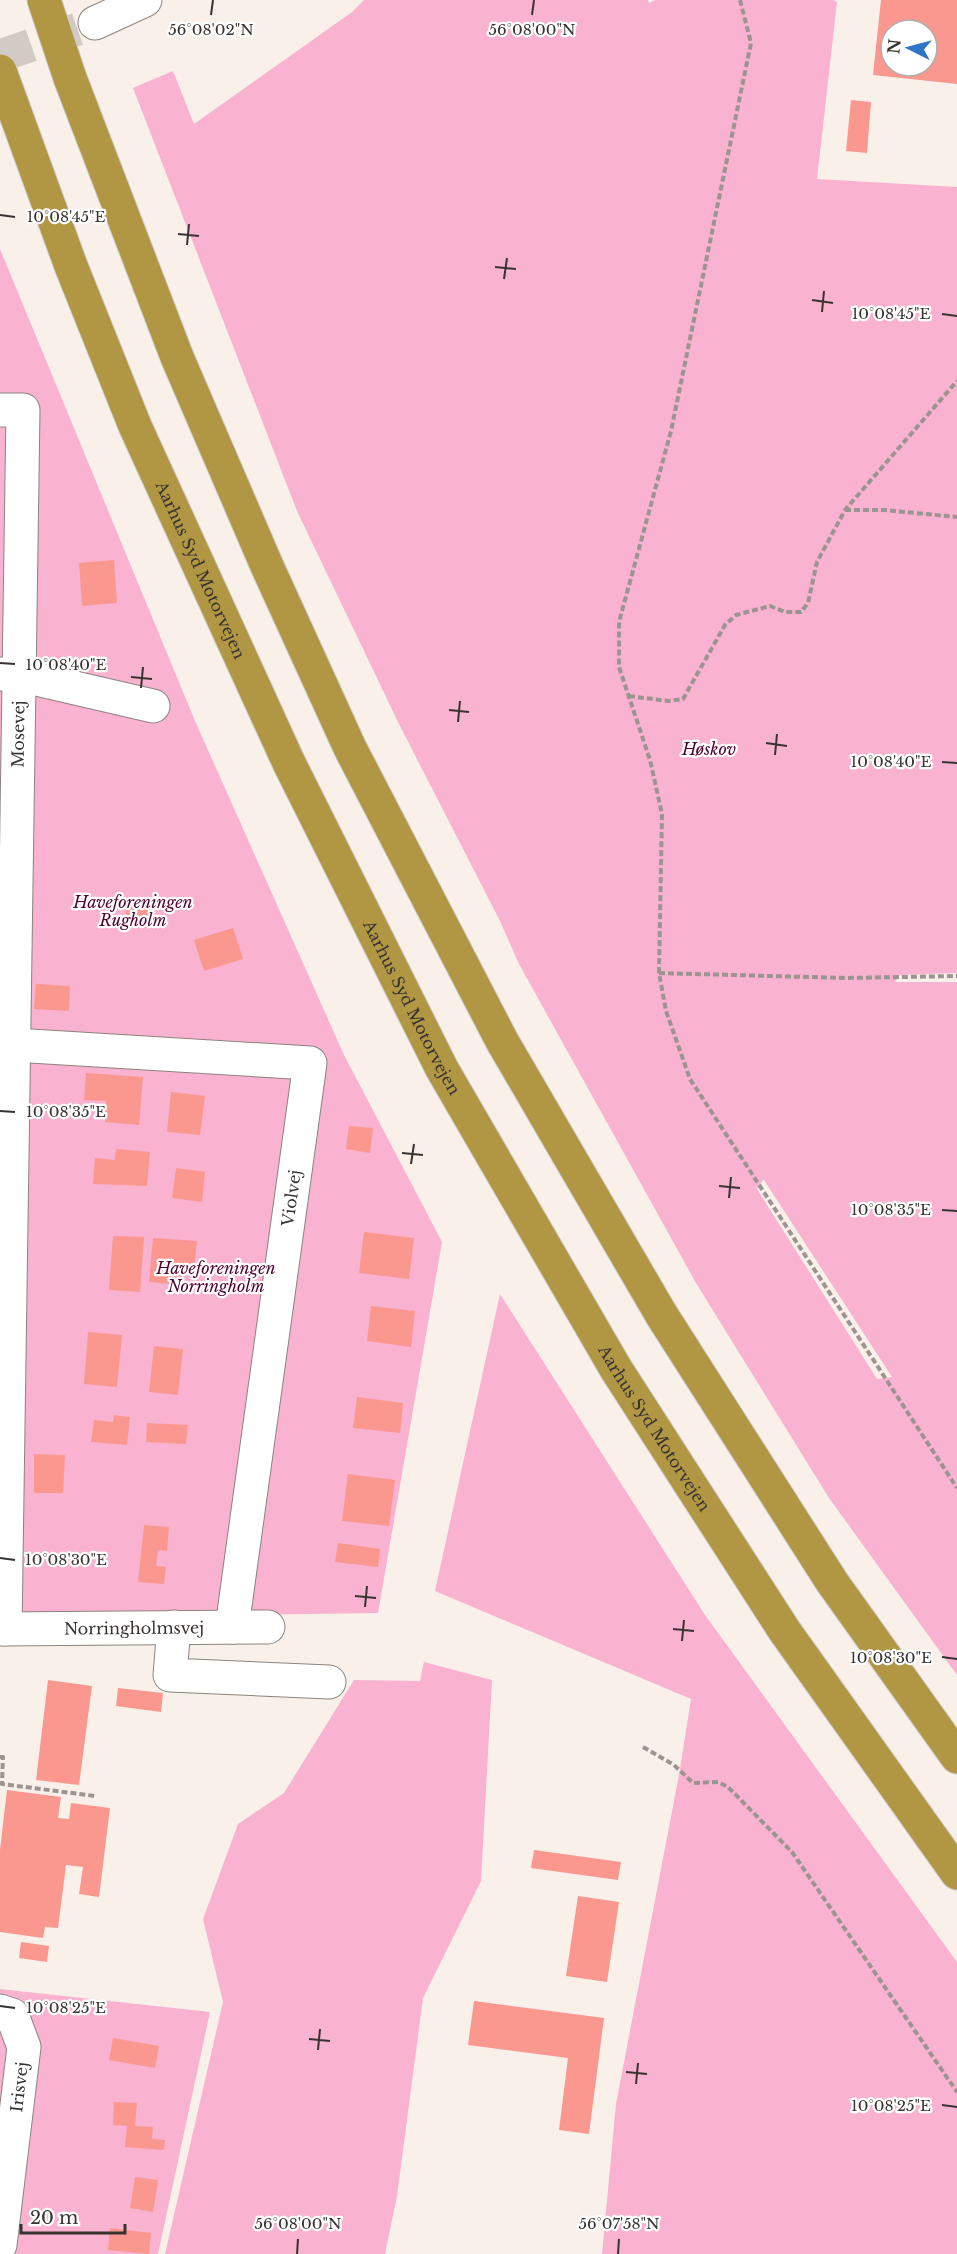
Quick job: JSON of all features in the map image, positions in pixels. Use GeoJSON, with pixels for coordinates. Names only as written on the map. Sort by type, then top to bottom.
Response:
{"type":"FeatureCollection","features":[{"type":"Feature","properties":{"kind":"highway"},"geometry":{"type":"LineString","coordinates":[[44,0],[70,78],[177,357],[267,566],[350,748],[502,1041],[680,1343],[832,1582],[957,1757]]}},
{"type":"Feature","properties":{"kind":"highway","name":"Aarhus Syd Motorvejen"},"geometry":{"type":"LineString","coordinates":[[0,71],[71,267],[135,426],[289,763],[442,1069],[616,1369],[784,1630],[957,1874]]}},
{"type":"Feature","properties":{"kind":"street"},"geometry":{"type":"LineString","coordinates":[[94,23],[145,0]]}},
{"type":"Feature","properties":{"kind":"street","name":"Mosevej"},"geometry":{"type":"LineString","coordinates":[[0,410],[23,410],[10,675],[14,1045],[3,1629]]}},
{"type":"Feature","properties":{"kind":"street"},"geometry":{"type":"LineString","coordinates":[[10,675],[153,706]]}},
{"type":"Feature","properties":{"kind":"street","name":"Violvej"},"geometry":{"type":"LineString","coordinates":[[14,1045],[310,1063],[232,1627]]}},
{"type":"Feature","properties":{"kind":"street"},"geometry":{"type":"LineString","coordinates":[[174,1627],[170,1675],[329,1682]]}},
{"type":"Feature","properties":{"kind":"street","name":"Norringholmsvej"},"geometry":{"type":"LineString","coordinates":[[3,1629],[268,1627]]}},
{"type":"Feature","properties":{"kind":"street","name":"Irisvej"},"geometry":{"type":"LineString","coordinates":[[0,2011],[12,2015],[24,2047],[0,2245]]}},
{"type":"Feature","properties":{"kind":"path"},"geometry":{"type":"LineString","coordinates":[[740,0],[751,43],[670,431],[619,622],[619,668],[650,760],[662,814],[659,973],[666,1011],[690,1078],[957,1488]]}},
{"type":"Feature","properties":{"kind":"path"},"geometry":{"type":"LineString","coordinates":[[629,696],[668,701],[683,699],[725,625],[736,615],[770,606],[785,612],[801,612],[808,603],[817,562],[845,510],[957,381]]}},
{"type":"Feature","properties":{"kind":"path"},"geometry":{"type":"LineString","coordinates":[[845,510],[884,510],[957,517]]}},
{"type":"Feature","properties":{"kind":"path"},"geometry":{"type":"LineString","coordinates":[[659,973],[845,978],[957,976]]}},
{"type":"Feature","properties":{"kind":"path"},"geometry":{"type":"LineString","coordinates":[[642,1747],[674,1765],[693,1783],[718,1782],[728,1787],[792,1852],[957,2092]]}},
{"type":"Feature","properties":{"kind":"path"},"geometry":{"type":"LineString","coordinates":[[0,1757],[3,1757],[2,1784],[95,1796]]}},
{"type":"Feature","properties":{"kind":"green space","name":"Høskov"},"geometry":{"type":"Polygon","coordinates":[[[364,0],[648,0],[649,3],[655,0],[833,0],[837,2],[817,179],[957,187],[957,973],[900,975],[895,982],[957,982],[957,1675],[829,1498],[696,1283],[519,964],[500,921],[399,724],[297,511],[133,88],[173,71],[194,124],[352,12],[364,0]],[[764,1180],[757,1189],[877,1379],[892,1377],[764,1180]]]}},
{"type":"Feature","properties":{"kind":"green space","name":"Haveforeningen Norringholm"},"geometry":{"type":"Polygon","coordinates":[[[0,249],[195,721],[344,1055],[442,1242],[378,1613],[0,1618],[0,249]]]}},
{"type":"Feature","properties":{"kind":"green space"},"geometry":{"type":"Polygon","coordinates":[[[500,1294],[705,1615],[957,1962],[957,2254],[602,2254],[616,2104],[679,1775],[691,1699],[435,1591],[500,1294]]]}},
{"type":"Feature","properties":{"kind":"green space"},"geometry":{"type":"Polygon","coordinates":[[[424,1662],[492,1680],[481,1881],[423,1998],[397,2196],[385,2254],[165,2254],[223,2002],[203,1919],[238,1824],[284,1793],[354,1680],[420,1681],[424,1662]]]}},
{"type":"Feature","properties":{"kind":"green space"},"geometry":{"type":"Polygon","coordinates":[[[0,1989],[210,2012],[158,2254],[0,2254],[0,1989]]]}},
{"type":"Feature","properties":{"kind":"building"},"geometry":{"type":"Polygon","coordinates":[[[881,0],[957,0],[957,84],[901,78],[939,78],[939,18],[879,18],[881,0]]]}},
{"type":"Feature","properties":{"kind":"building"},"geometry":{"type":"Polygon","coordinates":[[[879,19],[879,76],[873,75],[879,19]]]}},
{"type":"Feature","properties":{"kind":"building"},"geometry":{"type":"Polygon","coordinates":[[[851,100],[871,102],[867,153],[846,151],[851,100]]]}},
{"type":"Feature","properties":{"kind":"building"},"geometry":{"type":"Polygon","coordinates":[[[114,560],[117,603],[82,606],[79,563],[114,560]]]}},
{"type":"Feature","properties":{"kind":"building"},"geometry":{"type":"Polygon","coordinates":[[[127,901],[150,903],[147,928],[125,926],[127,901]]]}},
{"type":"Feature","properties":{"kind":"building"},"geometry":{"type":"Polygon","coordinates":[[[233,928],[243,959],[204,971],[194,940],[233,928]]]}},
{"type":"Feature","properties":{"kind":"building"},"geometry":{"type":"Polygon","coordinates":[[[36,984],[70,986],[69,1011],[34,1009],[36,984]]]}},
{"type":"Feature","properties":{"kind":"building"},"geometry":{"type":"Polygon","coordinates":[[[86,1073],[143,1077],[139,1125],[105,1122],[106,1101],[84,1100],[86,1073]]]}},
{"type":"Feature","properties":{"kind":"building"},"geometry":{"type":"Polygon","coordinates":[[[171,1092],[205,1096],[200,1135],[167,1132],[171,1092]]]}},
{"type":"Feature","properties":{"kind":"building"},"geometry":{"type":"Polygon","coordinates":[[[349,1126],[373,1128],[370,1153],[346,1149],[349,1126]]]}},
{"type":"Feature","properties":{"kind":"building"},"geometry":{"type":"Polygon","coordinates":[[[116,1149],[150,1152],[147,1186],[93,1184],[95,1158],[115,1160],[116,1149]]]}},
{"type":"Feature","properties":{"kind":"building"},"geometry":{"type":"Polygon","coordinates":[[[176,1168],[205,1172],[202,1202],[172,1198],[176,1168]]]}},
{"type":"Feature","properties":{"kind":"building"},"geometry":{"type":"Polygon","coordinates":[[[364,1232],[414,1238],[409,1279],[359,1273],[364,1232]]]}},
{"type":"Feature","properties":{"kind":"building"},"geometry":{"type":"Polygon","coordinates":[[[113,1236],[144,1237],[140,1292],[109,1290],[113,1236]]]}},
{"type":"Feature","properties":{"kind":"building"},"geometry":{"type":"Polygon","coordinates":[[[153,1238],[197,1241],[194,1266],[183,1265],[181,1285],[149,1282],[153,1238]]]}},
{"type":"Feature","properties":{"kind":"building"},"geometry":{"type":"Polygon","coordinates":[[[371,1306],[415,1311],[411,1347],[367,1341],[371,1306]]]}},
{"type":"Feature","properties":{"kind":"building"},"geometry":{"type":"Polygon","coordinates":[[[88,1332],[122,1335],[117,1387],[84,1384],[88,1332]]]}},
{"type":"Feature","properties":{"kind":"building"},"geometry":{"type":"Polygon","coordinates":[[[154,1346],[183,1349],[178,1395],[149,1392],[154,1346]]]}},
{"type":"Feature","properties":{"kind":"building"},"geometry":{"type":"Polygon","coordinates":[[[357,1397],[403,1403],[400,1433],[353,1428],[357,1397]]]}},
{"type":"Feature","properties":{"kind":"building"},"geometry":{"type":"Polygon","coordinates":[[[114,1415],[130,1417],[127,1445],[91,1442],[94,1420],[113,1422],[114,1415]]]}},
{"type":"Feature","properties":{"kind":"building"},"geometry":{"type":"Polygon","coordinates":[[[147,1423],[188,1425],[186,1444],[146,1442],[147,1423]]]}},
{"type":"Feature","properties":{"kind":"building"},"geometry":{"type":"Polygon","coordinates":[[[34,1454],[65,1455],[63,1493],[34,1493],[34,1454]]]}},
{"type":"Feature","properties":{"kind":"building"},"geometry":{"type":"Polygon","coordinates":[[[348,1474],[395,1480],[389,1526],[342,1521],[348,1474]]]}},
{"type":"Feature","properties":{"kind":"building"},"geometry":{"type":"Polygon","coordinates":[[[144,1525],[169,1527],[167,1551],[158,1550],[156,1566],[166,1567],[164,1584],[138,1582],[144,1525]]]}},
{"type":"Feature","properties":{"kind":"building"},"geometry":{"type":"Polygon","coordinates":[[[338,1543],[380,1549],[378,1567],[335,1562],[338,1543]]]}},
{"type":"Feature","properties":{"kind":"building"},"geometry":{"type":"Polygon","coordinates":[[[48,1680],[92,1686],[79,1785],[36,1780],[48,1680]]]}},
{"type":"Feature","properties":{"kind":"building"},"geometry":{"type":"Polygon","coordinates":[[[118,1688],[163,1693],[161,1712],[116,1706],[118,1688]]]}},
{"type":"Feature","properties":{"kind":"building"},"geometry":{"type":"Polygon","coordinates":[[[7,1790],[61,1797],[58,1818],[69,1819],[71,1803],[110,1808],[99,1897],[79,1894],[83,1867],[66,1865],[58,1928],[45,1927],[43,1938],[0,1932],[0,1850],[7,1790]]]}},
{"type":"Feature","properties":{"kind":"building"},"geometry":{"type":"Polygon","coordinates":[[[534,1850],[621,1862],[618,1880],[531,1868],[534,1850]]]}},
{"type":"Feature","properties":{"kind":"building"},"geometry":{"type":"Polygon","coordinates":[[[578,1896],[619,1902],[607,1982],[566,1976],[578,1896]]]}},
{"type":"Feature","properties":{"kind":"building"},"geometry":{"type":"Polygon","coordinates":[[[21,1942],[49,1946],[47,1962],[19,1958],[21,1942]]]}},
{"type":"Feature","properties":{"kind":"building"},"geometry":{"type":"Polygon","coordinates":[[[474,2001],[604,2018],[589,2134],[559,2130],[568,2058],[468,2045],[474,2001]]]}},
{"type":"Feature","properties":{"kind":"building"},"geometry":{"type":"Polygon","coordinates":[[[113,2038],[159,2046],[155,2068],[109,2060],[113,2038]]]}},
{"type":"Feature","properties":{"kind":"building"},"geometry":{"type":"Polygon","coordinates":[[[114,2102],[137,2103],[135,2126],[153,2127],[152,2139],[165,2140],[164,2150],[125,2147],[127,2126],[113,2125],[114,2102]]]}},
{"type":"Feature","properties":{"kind":"building"},"geometry":{"type":"Polygon","coordinates":[[[135,2177],[158,2180],[153,2212],[130,2208],[135,2177]]]}},
{"type":"Feature","properties":{"kind":"building"},"geometry":{"type":"Polygon","coordinates":[[[110,2228],[151,2233],[149,2254],[108,2250],[110,2228]]]}},
{"type":"Feature","properties":{"kind":"tunnel"},"geometry":{"type":"LineString","coordinates":[[0,56],[95,23]]}},
{"type":"Feature","properties":{"kind":"park label","name":"Haveforeningen Rugholm"},"geometry":{"type":"Point","coordinates":[133,911]}}]}
